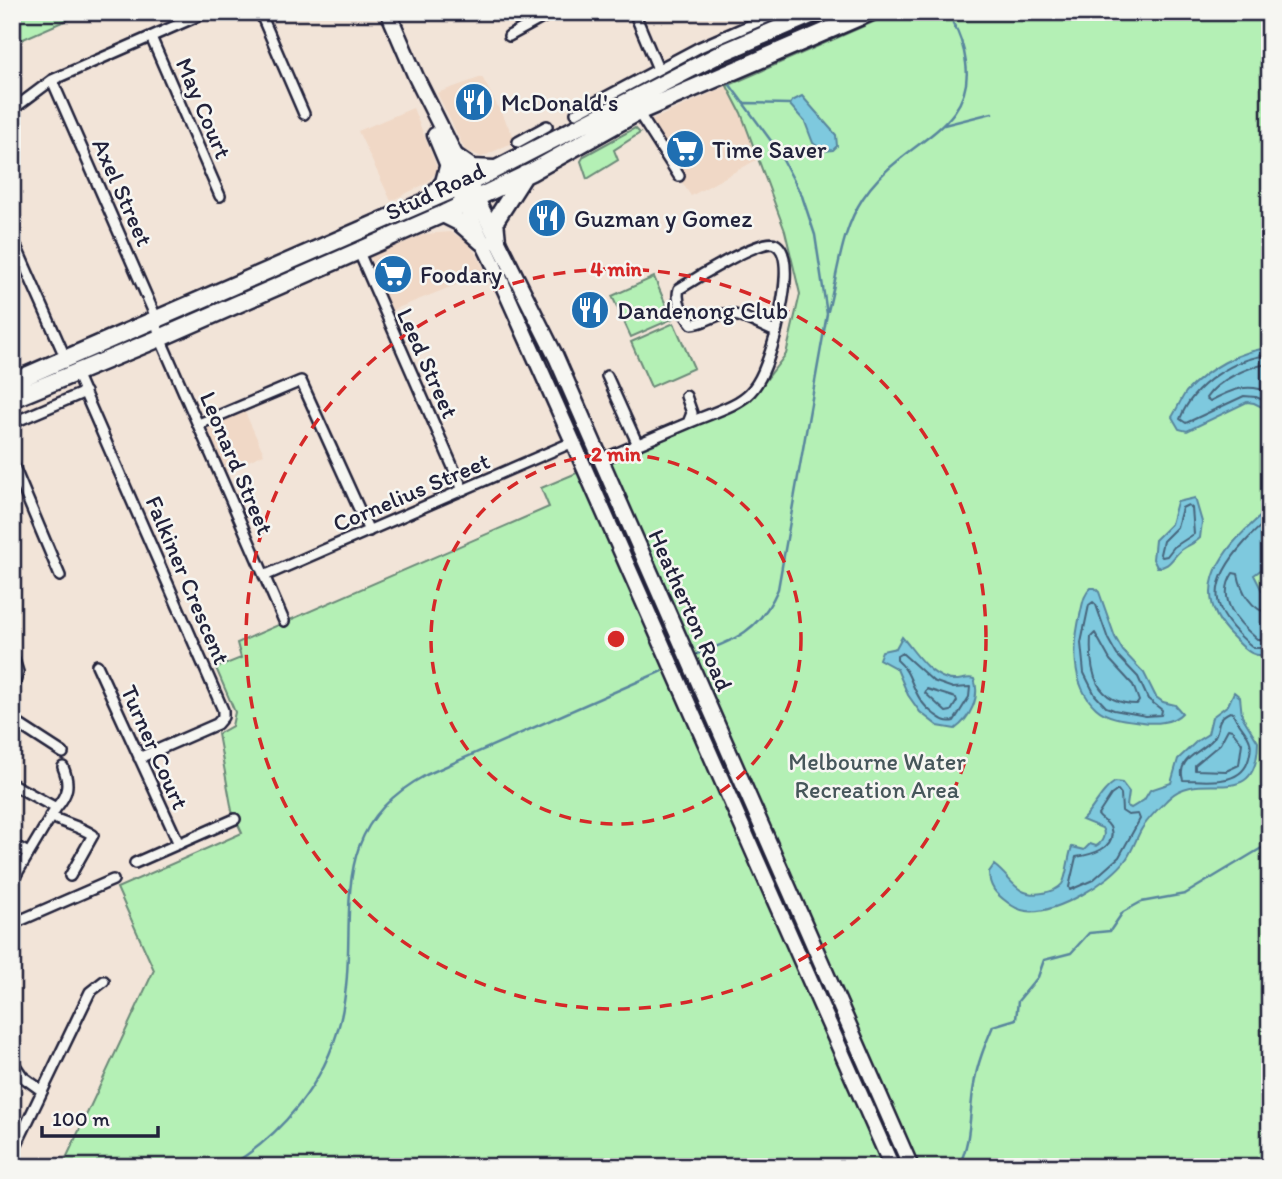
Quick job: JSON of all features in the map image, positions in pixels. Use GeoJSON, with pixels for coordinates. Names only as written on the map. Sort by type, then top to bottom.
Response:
{"type":"FeatureCollection","features":[{"type":"Feature","properties":{"kind":"highway","name":"Stud Road"},"geometry":{"type":"LineString","coordinates":[[12,399],[160,338],[443,214],[496,169],[536,140],[723,52],[818,12]]}},
{"type":"Feature","properties":{"kind":"highway","name":"Stud Road"},"geometry":{"type":"LineString","coordinates":[[12,383],[429,201],[466,193],[525,174],[638,112],[871,12]]}},
{"type":"Feature","properties":{"kind":"highway"},"geometry":{"type":"LineString","coordinates":[[429,201],[444,182],[452,162],[472,168],[496,169]]}},
{"type":"Feature","properties":{"kind":"highway"},"geometry":{"type":"LineString","coordinates":[[443,214],[490,241],[495,221],[525,174]]}},
{"type":"Feature","properties":{"kind":"highway"},"geometry":{"type":"LineString","coordinates":[[66,359],[76,373]]}},
{"type":"Feature","properties":{"kind":"main road","name":"Heatherton Road"},"geometry":{"type":"LineString","coordinates":[[388,12],[416,77],[426,112],[490,241],[556,358],[909,1164]]}},
{"type":"Feature","properties":{"kind":"main road","name":"Heatherton Road"},"geometry":{"type":"LineString","coordinates":[[490,241],[573,442],[892,1167]]}},
{"type":"Feature","properties":{"kind":"main road"},"geometry":{"type":"LineString","coordinates":[[573,442],[590,435]]}},
{"type":"Feature","properties":{"kind":"main road"},"geometry":{"type":"LineString","coordinates":[[584,467],[601,460]]}},
{"type":"Feature","properties":{"kind":"street"},"geometry":{"type":"LineString","coordinates":[[12,110],[52,80],[206,12]]}},
{"type":"Feature","properties":{"kind":"street"},"geometry":{"type":"LineString","coordinates":[[260,12],[304,114]]}},
{"type":"Feature","properties":{"kind":"street"},"geometry":{"type":"LineString","coordinates":[[509,36],[553,12]]}},
{"type":"Feature","properties":{"kind":"street"},"geometry":{"type":"LineString","coordinates":[[634,12],[659,69]]}},
{"type":"Feature","properties":{"kind":"street"},"geometry":{"type":"LineString","coordinates":[[576,113],[699,47],[780,12]]}},
{"type":"Feature","properties":{"kind":"street","name":"May Court"},"geometry":{"type":"LineString","coordinates":[[151,37],[220,196]]}},
{"type":"Feature","properties":{"kind":"street","name":"Axel Street"},"geometry":{"type":"LineString","coordinates":[[52,80],[158,320]]}},
{"type":"Feature","properties":{"kind":"street"},"geometry":{"type":"LineString","coordinates":[[638,112],[679,176]]}},
{"type":"Feature","properties":{"kind":"street"},"geometry":{"type":"LineString","coordinates":[[518,142],[536,140],[547,126]]}},
{"type":"Feature","properties":{"kind":"street"},"geometry":{"type":"LineString","coordinates":[[12,237],[66,359]]}},
{"type":"Feature","properties":{"kind":"street"},"geometry":{"type":"LineString","coordinates":[[601,460],[741,401],[751,394],[767,364],[776,332],[786,276],[784,257],[776,244],[769,242],[754,247],[679,289],[677,296],[681,307],[692,324],[726,314],[776,332]]}},
{"type":"Feature","properties":{"kind":"street","name":"Leed Street"},"geometry":{"type":"LineString","coordinates":[[358,250],[463,490]]}},
{"type":"Feature","properties":{"kind":"street","name":"Leonard Street"},"geometry":{"type":"LineString","coordinates":[[158,320],[160,338],[200,424],[284,621]]}},
{"type":"Feature","properties":{"kind":"street","name":"Falkiner Crescent"},"geometry":{"type":"LineString","coordinates":[[76,373],[223,710],[223,717],[218,724],[139,758]]}},
{"type":"Feature","properties":{"kind":"street"},"geometry":{"type":"LineString","coordinates":[[607,376],[638,444]]}},
{"type":"Feature","properties":{"kind":"street"},"geometry":{"type":"LineString","coordinates":[[200,424],[301,382],[369,531]]}},
{"type":"Feature","properties":{"kind":"street"},"geometry":{"type":"LineString","coordinates":[[12,423],[85,392]]}},
{"type":"Feature","properties":{"kind":"street"},"geometry":{"type":"LineString","coordinates":[[686,396],[692,413],[688,423]]}},
{"type":"Feature","properties":{"kind":"street","name":"Cornelius Street"},"geometry":{"type":"LineString","coordinates":[[264,576],[573,442]]}},
{"type":"Feature","properties":{"kind":"street"},"geometry":{"type":"LineString","coordinates":[[12,462],[60,576]]}},
{"type":"Feature","properties":{"kind":"street"},"geometry":{"type":"LineString","coordinates":[[12,653],[18,672],[12,691]]}},
{"type":"Feature","properties":{"kind":"street","name":"Turner Court"},"geometry":{"type":"LineString","coordinates":[[97,665],[179,844]]}},
{"type":"Feature","properties":{"kind":"street"},"geometry":{"type":"LineString","coordinates":[[12,720],[63,753]]}},
{"type":"Feature","properties":{"kind":"street"},"geometry":{"type":"LineString","coordinates":[[13,880],[69,789],[69,781],[63,767]]}},
{"type":"Feature","properties":{"kind":"street"},"geometry":{"type":"LineString","coordinates":[[12,784],[53,812],[69,827],[83,828],[93,835],[70,876]]}},
{"type":"Feature","properties":{"kind":"street"},"geometry":{"type":"LineString","coordinates":[[135,863],[235,819]]}},
{"type":"Feature","properties":{"kind":"street"},"geometry":{"type":"LineString","coordinates":[[12,844],[28,853]]}},
{"type":"Feature","properties":{"kind":"street"},"geometry":{"type":"LineString","coordinates":[[12,924],[113,880]]}},
{"type":"Feature","properties":{"kind":"street"},"geometry":{"type":"LineString","coordinates":[[12,1154],[89,992],[104,981]]}},
{"type":"Feature","properties":{"kind":"street"},"geometry":{"type":"LineString","coordinates":[[12,1061],[23,1077],[41,1090]]}},
{"type":"Feature","properties":{"kind":"shaded area"},"geometry":{"type":"Polygon","coordinates":[[[482,77],[516,141],[482,157],[465,150],[437,93],[482,77]]]}},
{"type":"Feature","properties":{"kind":"shaded area"},"geometry":{"type":"Polygon","coordinates":[[[727,86],[741,113],[758,159],[691,196],[643,124],[727,86]]]}},
{"type":"Feature","properties":{"kind":"shaded area"},"geometry":{"type":"Polygon","coordinates":[[[413,108],[438,170],[427,183],[391,201],[358,131],[413,108]]]}},
{"type":"Feature","properties":{"kind":"shaded area"},"geometry":{"type":"Polygon","coordinates":[[[451,232],[467,242],[486,273],[390,311],[370,257],[425,234],[451,232]]]}},
{"type":"Feature","properties":{"kind":"shaded area"},"geometry":{"type":"Polygon","coordinates":[[[244,410],[264,454],[224,472],[207,433],[207,427],[244,410]]]}},
{"type":"Feature","properties":{"kind":"green space"},"geometry":{"type":"Polygon","coordinates":[[[12,12],[85,12],[12,44],[12,12]]]}},
{"type":"Feature","properties":{"kind":"green space","name":"Melbourne Water Recreation Area"},"geometry":{"type":"Polygon","coordinates":[[[896,12],[1270,12],[1270,1167],[62,1167],[154,970],[117,888],[242,833],[232,811],[218,734],[232,726],[235,712],[216,668],[241,658],[237,643],[549,507],[541,488],[624,457],[749,402],[786,354],[800,294],[785,231],[741,113],[727,86],[896,12]]]}},
{"type":"Feature","properties":{"kind":"green space"},"geometry":{"type":"Polygon","coordinates":[[[635,128],[640,133],[614,150],[618,160],[587,179],[581,161],[584,156],[635,128]]]}},
{"type":"Feature","properties":{"kind":"green space"},"geometry":{"type":"Polygon","coordinates":[[[654,277],[672,319],[631,337],[612,296],[654,277]]]}},
{"type":"Feature","properties":{"kind":"green space"},"geometry":{"type":"Polygon","coordinates":[[[674,323],[694,368],[651,387],[631,342],[674,323]]]}},
{"type":"Feature","properties":{"kind":"water"},"geometry":{"type":"Polygon","coordinates":[[[802,96],[836,135],[837,146],[833,150],[823,151],[813,143],[805,122],[790,105],[802,96]]]}},
{"type":"Feature","properties":{"kind":"water"},"geometry":{"type":"Polygon","coordinates":[[[1270,348],[1270,411],[1247,402],[1187,431],[1179,429],[1172,417],[1186,392],[1194,384],[1213,369],[1236,357],[1270,348]]]}},
{"type":"Feature","properties":{"kind":"water"},"geometry":{"type":"Polygon","coordinates":[[[1195,498],[1202,522],[1200,538],[1180,551],[1167,564],[1157,567],[1153,559],[1155,540],[1171,524],[1177,502],[1195,498]]]}},
{"type":"Feature","properties":{"kind":"water"},"geometry":{"type":"Polygon","coordinates":[[[1270,508],[1270,563],[1254,575],[1262,591],[1270,598],[1270,654],[1258,655],[1245,649],[1220,622],[1213,606],[1211,591],[1214,576],[1229,548],[1270,508]]]}},
{"type":"Feature","properties":{"kind":"water"},"geometry":{"type":"Polygon","coordinates":[[[1091,588],[1099,592],[1115,637],[1123,651],[1144,673],[1156,697],[1175,705],[1182,713],[1178,716],[1158,723],[1118,718],[1101,712],[1088,698],[1078,675],[1075,649],[1083,601],[1091,588]]]}},
{"type":"Feature","properties":{"kind":"water"},"geometry":{"type":"Polygon","coordinates":[[[902,637],[933,672],[951,680],[974,679],[976,693],[973,707],[955,729],[938,726],[920,712],[908,695],[897,669],[879,659],[882,651],[896,648],[902,637]]]}},
{"type":"Feature","properties":{"kind":"water"},"geometry":{"type":"Polygon","coordinates":[[[1234,692],[1240,697],[1242,716],[1258,742],[1255,764],[1248,777],[1238,783],[1182,789],[1154,813],[1139,833],[1129,855],[1109,877],[1066,902],[1052,908],[1026,911],[1014,907],[996,893],[989,877],[994,865],[1026,893],[1045,893],[1060,886],[1064,881],[1072,847],[1084,850],[1090,844],[1096,846],[1102,840],[1102,828],[1082,820],[1106,790],[1115,782],[1122,783],[1129,792],[1127,806],[1131,808],[1144,800],[1150,790],[1171,783],[1178,759],[1208,734],[1212,717],[1228,705],[1234,692]]]}},
{"type":"Feature","properties":{"kind":"waterway"},"geometry":{"type":"LineString","coordinates":[[828,311],[845,238],[863,198],[890,168],[948,120],[963,95],[967,80],[966,63],[962,42],[953,23]]}},
{"type":"Feature","properties":{"kind":"waterway"},"geometry":{"type":"LineString","coordinates":[[694,655],[745,632],[763,615],[778,589],[827,314],[815,235],[802,196],[777,149],[730,85]]}},
{"type":"Feature","properties":{"kind":"waterway"},"geometry":{"type":"LineString","coordinates":[[745,103],[790,104]]}},
{"type":"Feature","properties":{"kind":"waterway"},"geometry":{"type":"LineString","coordinates":[[944,125],[992,113]]}},
{"type":"Feature","properties":{"kind":"waterway"},"geometry":{"type":"LineString","coordinates":[[228,1167],[266,1140],[283,1124],[312,1087],[324,1066],[340,1022],[346,986],[351,884],[357,854],[370,825],[392,799],[426,775],[662,671]]}},
{"type":"Feature","properties":{"kind":"waterway"},"geometry":{"type":"LineString","coordinates":[[958,1167],[968,1137],[977,1070],[990,1033],[993,1026],[1016,1019],[1018,1001],[1038,977],[1044,960],[1071,953],[1089,933],[1110,931],[1123,912],[1141,902],[1185,894],[1270,843]]}},
{"type":"Feature","properties":{"kind":"place","name":"McDonald's"},"geometry":{"type":"Point","coordinates":[474,102]}},
{"type":"Feature","properties":{"kind":"place","name":"Time Saver"},"geometry":{"type":"Point","coordinates":[685,149]}},
{"type":"Feature","properties":{"kind":"place","name":"Guzman y Gomez"},"geometry":{"type":"Point","coordinates":[547,218]}},
{"type":"Feature","properties":{"kind":"place","name":"Foodary"},"geometry":{"type":"Point","coordinates":[393,274]}},
{"type":"Feature","properties":{"kind":"place","name":"Dandenong Club"},"geometry":{"type":"Point","coordinates":[590,310]}}]}
